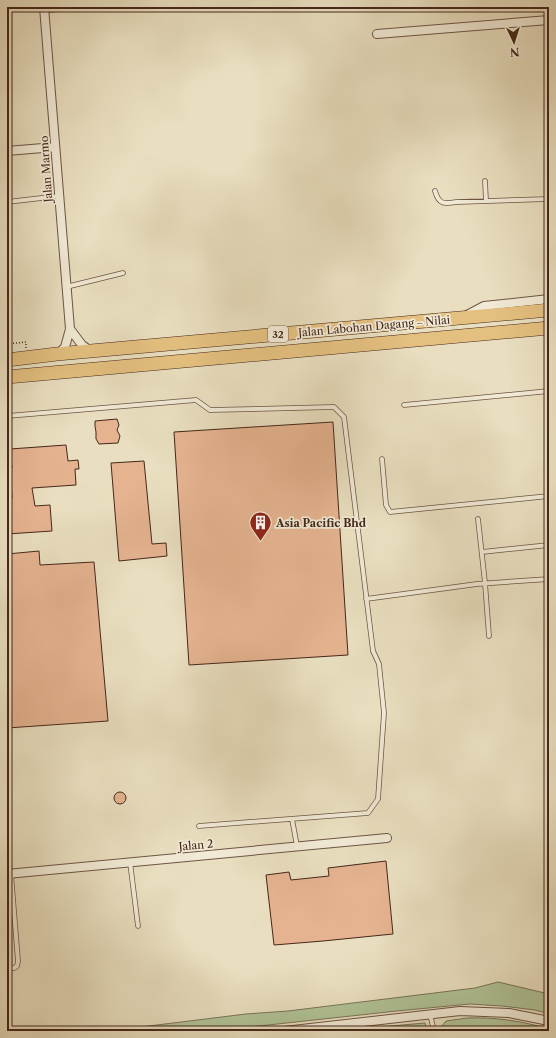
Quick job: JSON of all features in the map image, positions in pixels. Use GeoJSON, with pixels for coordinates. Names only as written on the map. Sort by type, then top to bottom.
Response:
{"type":"FeatureCollection","features":[{"type":"Feature","properties":{"kind":"main road","name":"Jalan Labohan Dagang ‒ Nilai"},"geometry":{"type":"LineString","coordinates":[[7,360],[57,354],[549,310]]}},
{"type":"Feature","properties":{"kind":"main road","name":"Jalan Labohan Dagang ‒ Nilai"},"geometry":{"type":"LineString","coordinates":[[7,377],[549,328]]}},
{"type":"Feature","properties":{"kind":"street"},"geometry":{"type":"LineString","coordinates":[[44,8],[57,7]]}},
{"type":"Feature","properties":{"kind":"street","name":"Jalan Marmo"},"geometry":{"type":"LineString","coordinates":[[44,8],[70,330]]}},
{"type":"Feature","properties":{"kind":"street"},"geometry":{"type":"LineString","coordinates":[[377,34],[549,20]]}},
{"type":"Feature","properties":{"kind":"street"},"geometry":{"type":"LineString","coordinates":[[7,151],[55,147]]}},
{"type":"Feature","properties":{"kind":"street"},"geometry":{"type":"LineString","coordinates":[[461,318],[484,306],[549,298]]}},
{"type":"Feature","properties":{"kind":"street"},"geometry":{"type":"LineString","coordinates":[[70,330],[82,345],[91,351]]}},
{"type":"Feature","properties":{"kind":"street"},"geometry":{"type":"LineString","coordinates":[[57,354],[65,347],[70,330]]}},
{"type":"Feature","properties":{"kind":"street","name":"Jalan 2"},"geometry":{"type":"LineString","coordinates":[[9,873],[387,838]]}},
{"type":"Feature","properties":{"kind":"street"},"geometry":{"type":"LineString","coordinates":[[284,1031],[460,1011],[509,1013],[549,1021]]}},
{"type":"Feature","properties":{"kind":"lane"},"geometry":{"type":"LineString","coordinates":[[485,181],[486,201]]}},
{"type":"Feature","properties":{"kind":"lane"},"geometry":{"type":"LineString","coordinates":[[435,191],[437,198],[441,202],[447,204],[549,199]]}},
{"type":"Feature","properties":{"kind":"lane"},"geometry":{"type":"LineString","coordinates":[[7,202],[59,196]]}},
{"type":"Feature","properties":{"kind":"lane"},"geometry":{"type":"LineString","coordinates":[[66,287],[123,272]]}},
{"type":"Feature","properties":{"kind":"lane"},"geometry":{"type":"LineString","coordinates":[[404,405],[549,391]]}},
{"type":"Feature","properties":{"kind":"lane"},"geometry":{"type":"LineString","coordinates":[[7,416],[196,400],[210,410],[334,407],[344,417],[373,651],[379,664],[384,713],[378,799],[368,813],[199,826]]}},
{"type":"Feature","properties":{"kind":"lane"},"geometry":{"type":"LineString","coordinates":[[382,459],[386,505],[390,512],[549,496]]}},
{"type":"Feature","properties":{"kind":"lane"},"geometry":{"type":"LineString","coordinates":[[478,519],[489,636]]}},
{"type":"Feature","properties":{"kind":"lane"},"geometry":{"type":"LineString","coordinates":[[482,552],[549,545]]}},
{"type":"Feature","properties":{"kind":"lane"},"geometry":{"type":"LineString","coordinates":[[366,599],[485,583],[549,579]]}},
{"type":"Feature","properties":{"kind":"lane"},"geometry":{"type":"LineString","coordinates":[[292,819],[297,846]]}},
{"type":"Feature","properties":{"kind":"lane"},"geometry":{"type":"LineString","coordinates":[[130,862],[138,926]]}},
{"type":"Feature","properties":{"kind":"lane"},"geometry":{"type":"LineString","coordinates":[[7,969],[17,966],[18,961],[13,890],[9,873]]}},
{"type":"Feature","properties":{"kind":"lane"},"geometry":{"type":"LineString","coordinates":[[7,891],[13,890]]}},
{"type":"Feature","properties":{"kind":"lane"},"geometry":{"type":"LineString","coordinates":[[430,1014],[434,1031]]}},
{"type":"Feature","properties":{"kind":"path"},"geometry":{"type":"LineString","coordinates":[[7,344],[26,342]]}},
{"type":"Feature","properties":{"kind":"green space"},"geometry":{"type":"Polygon","coordinates":[[[498,982],[549,994],[549,1014],[535,1010],[470,1004],[213,1031],[108,1031],[475,988],[498,982]]]}},
{"type":"Feature","properties":{"kind":"green space"},"geometry":{"type":"Polygon","coordinates":[[[467,1018],[488,1018],[519,1022],[549,1029],[549,1031],[441,1031],[441,1027],[446,1021],[467,1018]]]}},
{"type":"Feature","properties":{"kind":"green space"},"geometry":{"type":"Polygon","coordinates":[[[425,1023],[427,1031],[368,1031],[368,1028],[425,1023]]]}},
{"type":"Feature","properties":{"kind":"building"},"geometry":{"type":"Polygon","coordinates":[[[117,419],[119,425],[117,430],[120,436],[118,443],[99,444],[96,439],[95,421],[117,419]]]}},
{"type":"Feature","properties":{"kind":"building","name":"Asia Pacific Bhd"},"geometry":{"type":"Polygon","coordinates":[[[333,422],[348,655],[189,665],[174,432],[333,422]]]}},
{"type":"Feature","properties":{"kind":"building"},"geometry":{"type":"Polygon","coordinates":[[[66,445],[68,461],[78,460],[79,469],[75,469],[76,485],[32,488],[35,506],[50,505],[52,531],[7,534],[7,499],[12,498],[10,468],[12,468],[10,449],[66,445]]]}},
{"type":"Feature","properties":{"kind":"building"},"geometry":{"type":"Polygon","coordinates":[[[144,461],[152,544],[166,543],[167,556],[119,561],[111,463],[144,461]]]}},
{"type":"Feature","properties":{"kind":"building"},"geometry":{"type":"Polygon","coordinates":[[[39,551],[40,565],[94,562],[108,721],[7,728],[7,554],[39,551]]]}},
{"type":"Feature","properties":{"kind":"building"},"geometry":{"type":"Polygon","coordinates":[[[120,792],[124,794],[126,798],[124,802],[120,804],[116,802],[114,798],[116,794],[120,792]]]}},
{"type":"Feature","properties":{"kind":"building"},"geometry":{"type":"Polygon","coordinates":[[[386,861],[393,934],[274,945],[266,875],[289,872],[291,880],[329,876],[328,868],[386,861]]]}},
{"type":"Feature","properties":{"kind":"place","name":"Asia Pacific Bhd"},"geometry":{"type":"Point","coordinates":[261,542]}}]}
